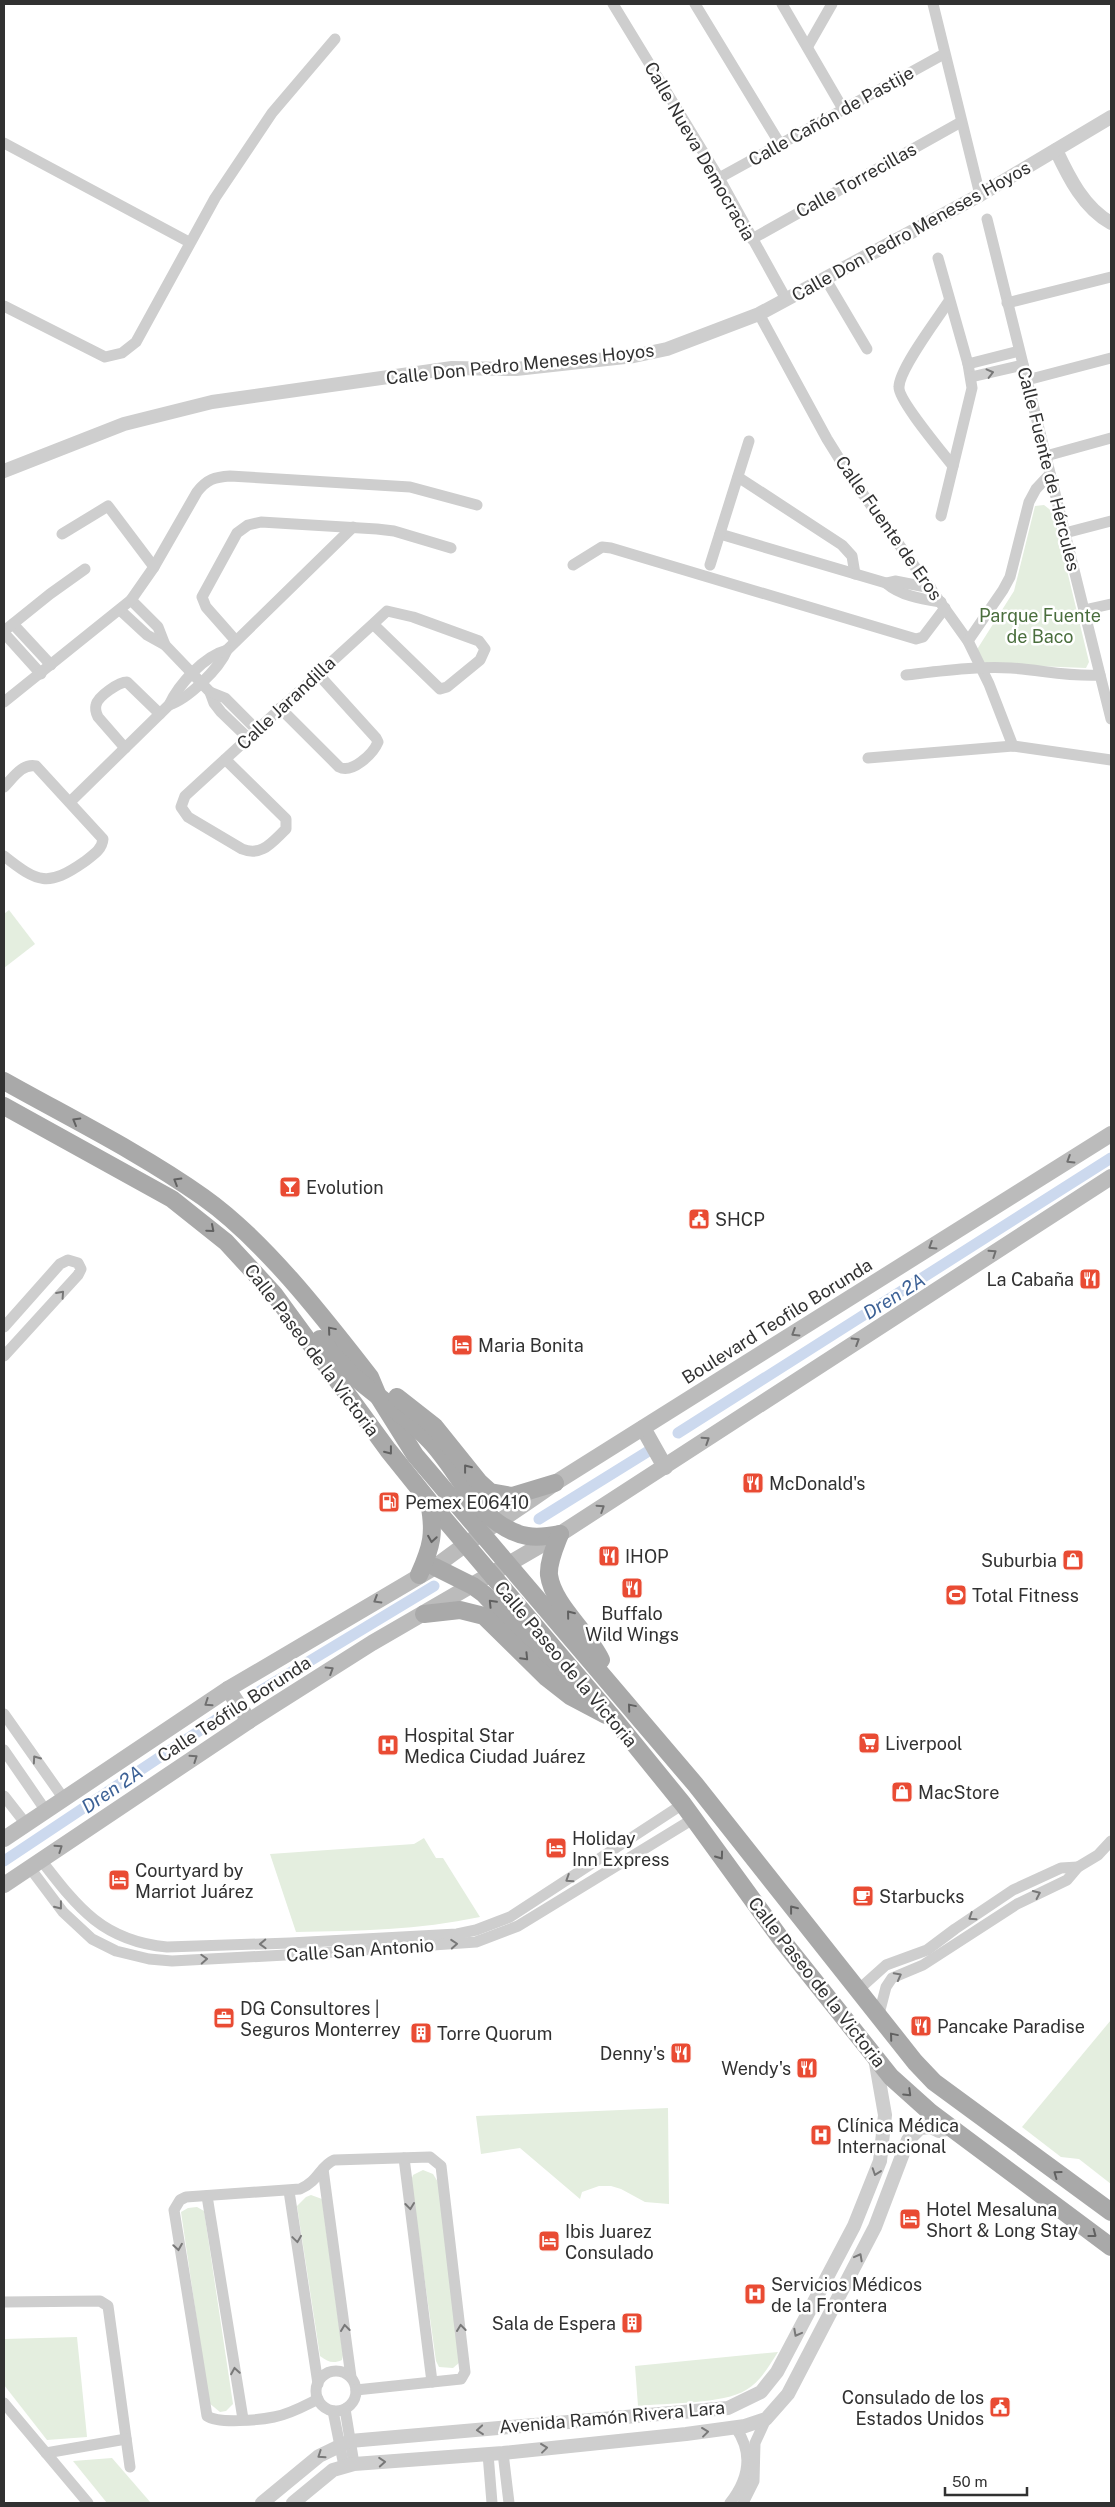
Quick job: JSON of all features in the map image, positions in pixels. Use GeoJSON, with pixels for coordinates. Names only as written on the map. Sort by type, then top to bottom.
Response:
{"type":"FeatureCollection","features":[{"type":"Feature","properties":{"kind":"main road","name":"Calle Paseo de la Victoria"},"geometry":{"type":"LineString","coordinates":[[4,1081],[203,1197],[284,1273],[370,1377],[378,1396],[414,1454],[613,1685],[695,1784],[878,2018],[934,2082],[1111,2212]]}},
{"type":"Feature","properties":{"kind":"main road","name":"Calle Paseo de la Victoria"},"geometry":{"type":"LineString","coordinates":[[4,1106],[190,1211],[226,1242],[274,1294],[388,1450],[614,1719],[688,1812],[781,1939],[906,2092],[950,2128],[1111,2247]]}},
{"type":"Feature","properties":{"kind":"main road","name":"Boulevard Teofilo Borunda"},"geometry":{"type":"LineString","coordinates":[[465,1543],[498,1523],[555,1483],[1111,1134]]}},
{"type":"Feature","properties":{"kind":"main road"},"geometry":{"type":"LineString","coordinates":[[68,1142],[76,1140],[108,1152],[118,1146]]}},
{"type":"Feature","properties":{"kind":"main road"},"geometry":{"type":"LineString","coordinates":[[491,1574],[560,1534],[665,1467],[1111,1177]]}},
{"type":"Feature","properties":{"kind":"main road"},"geometry":{"type":"LineString","coordinates":[[274,1294],[302,1317],[349,1372],[432,1443],[477,1503],[498,1523],[513,1532],[538,1539],[560,1534]]}},
{"type":"Feature","properties":{"kind":"main road"},"geometry":{"type":"LineString","coordinates":[[370,1377],[434,1426],[479,1482],[490,1492],[512,1496],[555,1483]]}},
{"type":"Feature","properties":{"kind":"main road"},"geometry":{"type":"LineString","coordinates":[[643,1428],[665,1467]]}},
{"type":"Feature","properties":{"kind":"main road"},"geometry":{"type":"LineString","coordinates":[[419,1575],[432,1542],[434,1526],[429,1501]]}},
{"type":"Feature","properties":{"kind":"main road"},"geometry":{"type":"LineString","coordinates":[[560,1534],[552,1552],[549,1574],[553,1588],[563,1605],[594,1645],[613,1685]]}},
{"type":"Feature","properties":{"kind":"main road","name":"Calle Teófilo Borunda"},"geometry":{"type":"LineString","coordinates":[[5,1835],[46,1811],[228,1689],[435,1567],[465,1543]]}},
{"type":"Feature","properties":{"kind":"main road"},"geometry":{"type":"LineString","coordinates":[[435,1567],[473,1586],[484,1594],[554,1669],[565,1677],[606,1698],[676,1777],[695,1784]]}},
{"type":"Feature","properties":{"kind":"main road","name":"Calle Teófilo Borunda"},"geometry":{"type":"LineString","coordinates":[[4,1885],[249,1721],[372,1643],[491,1574]]}},
{"type":"Feature","properties":{"kind":"main road"},"geometry":{"type":"LineString","coordinates":[[424,1614],[460,1610],[484,1616],[547,1678],[570,1696],[614,1719]]}},
{"type":"Feature","properties":{"kind":"main road"},"geometry":{"type":"LineString","coordinates":[[228,1689],[249,1721]]}},
{"type":"Feature","properties":{"kind":"main road"},"geometry":{"type":"LineString","coordinates":[[688,1812],[697,1808],[729,1846],[743,1858],[760,1867]]}},
{"type":"Feature","properties":{"kind":"street","name":"Calle Nueva Democracia"},"geometry":{"type":"LineString","coordinates":[[613,4],[719,178],[786,299]]}},
{"type":"Feature","properties":{"kind":"street"},"geometry":{"type":"LineString","coordinates":[[695,4],[780,144]]}},
{"type":"Feature","properties":{"kind":"street"},"geometry":{"type":"LineString","coordinates":[[782,4],[843,109]]}},
{"type":"Feature","properties":{"kind":"street"},"geometry":{"type":"LineString","coordinates":[[808,46],[832,4]]}},
{"type":"Feature","properties":{"kind":"street"},"geometry":{"type":"LineString","coordinates":[[933,4],[980,195]]}},
{"type":"Feature","properties":{"kind":"street"},"geometry":{"type":"LineString","coordinates":[[4,306],[106,357],[122,353],[136,342],[189,242],[215,198],[272,113],[335,39]]}},
{"type":"Feature","properties":{"kind":"street","name":"Calle Cañón de Pastije"},"geometry":{"type":"LineString","coordinates":[[719,178],[944,54]]}},
{"type":"Feature","properties":{"kind":"street","name":"Calle Don Pedro Meneses Hoyos"},"geometry":{"type":"LineString","coordinates":[[4,471],[124,424],[212,402],[452,368],[516,369],[634,356],[667,349],[759,314],[980,195],[1111,117]]}},
{"type":"Feature","properties":{"kind":"street","name":"Calle Torrecillas"},"geometry":{"type":"LineString","coordinates":[[752,239],[961,122]]}},
{"type":"Feature","properties":{"kind":"street"},"geometry":{"type":"LineString","coordinates":[[4,144],[189,242]]}},
{"type":"Feature","properties":{"kind":"street"},"geometry":{"type":"LineString","coordinates":[[1056,150],[1084,199],[1094,212],[1111,223]]}},
{"type":"Feature","properties":{"kind":"street","name":"Calle Fuente de Hércules"},"geometry":{"type":"LineString","coordinates":[[987,219],[1084,610],[1105,681],[1111,719]]}},
{"type":"Feature","properties":{"kind":"street"},"geometry":{"type":"LineString","coordinates":[[938,258],[971,377],[970,397],[941,516]]}},
{"type":"Feature","properties":{"kind":"street"},"geometry":{"type":"LineString","coordinates":[[1008,303],[1111,277]]}},
{"type":"Feature","properties":{"kind":"street"},"geometry":{"type":"LineString","coordinates":[[825,278],[867,350]]}},
{"type":"Feature","properties":{"kind":"street"},"geometry":{"type":"LineString","coordinates":[[949,301],[906,368],[899,387],[903,400],[953,466]]}},
{"type":"Feature","properties":{"kind":"street","name":"Calle Fuente de Eros"},"geometry":{"type":"LineString","coordinates":[[759,314],[827,439],[850,476],[968,641],[979,668],[989,684],[1013,746]]}},
{"type":"Feature","properties":{"kind":"street"},"geometry":{"type":"LineString","coordinates":[[968,364],[1019,351]]}},
{"type":"Feature","properties":{"kind":"street"},"geometry":{"type":"LineString","coordinates":[[1027,380],[1111,358]]}},
{"type":"Feature","properties":{"kind":"street"},"geometry":{"type":"LineString","coordinates":[[971,377],[1023,365]]}},
{"type":"Feature","properties":{"kind":"street"},"geometry":{"type":"LineString","coordinates":[[1046,456],[1111,438]]}},
{"type":"Feature","properties":{"kind":"street"},"geometry":{"type":"LineString","coordinates":[[710,565],[749,441]]}},
{"type":"Feature","properties":{"kind":"street"},"geometry":{"type":"LineString","coordinates":[[968,641],[1006,583],[1029,502],[1036,489],[1050,474]]}},
{"type":"Feature","properties":{"kind":"street"},"geometry":{"type":"LineString","coordinates":[[4,702],[131,600],[154,567],[192,499],[203,484],[215,477],[230,476],[410,487],[477,505]]}},
{"type":"Feature","properties":{"kind":"street"},"geometry":{"type":"LineString","coordinates":[[738,477],[842,545],[852,556],[855,574]]}},
{"type":"Feature","properties":{"kind":"street"},"geometry":{"type":"LineString","coordinates":[[62,534],[104,506],[108,506],[154,567]]}},
{"type":"Feature","properties":{"kind":"street"},"geometry":{"type":"LineString","coordinates":[[1065,533],[1111,521]]}},
{"type":"Feature","properties":{"kind":"street"},"geometry":{"type":"LineString","coordinates":[[236,641],[206,608],[202,597],[203,590],[237,532],[248,525],[261,522],[394,531],[451,548]]}},
{"type":"Feature","properties":{"kind":"street"},"geometry":{"type":"LineString","coordinates":[[71,801],[160,714],[176,692],[221,661],[227,650],[353,527]]}},
{"type":"Feature","properties":{"kind":"street"},"geometry":{"type":"LineString","coordinates":[[573,565],[602,547],[610,548],[916,639],[923,637],[943,605],[893,589],[886,583],[720,534]]}},
{"type":"Feature","properties":{"kind":"street"},"geometry":{"type":"LineString","coordinates":[[41,674],[4,632],[50,594],[85,570]]}},
{"type":"Feature","properties":{"kind":"street"},"geometry":{"type":"LineString","coordinates":[[886,583],[895,581],[931,588]]}},
{"type":"Feature","properties":{"kind":"street"},"geometry":{"type":"LineString","coordinates":[[131,600],[158,628],[164,645]]}},
{"type":"Feature","properties":{"kind":"street"},"geometry":{"type":"LineString","coordinates":[[1084,610],[1111,604]]}},
{"type":"Feature","properties":{"kind":"street"},"geometry":{"type":"LineString","coordinates":[[120,610],[147,636],[164,645],[210,692],[218,708],[252,734]]}},
{"type":"Feature","properties":{"kind":"street","name":"Calle Jarandilla"},"geometry":{"type":"LineString","coordinates":[[225,759],[286,820],[286,829],[265,849],[252,852],[242,849],[188,817],[180,807],[185,796],[280,708],[387,611],[413,617],[480,641],[485,649],[483,654],[447,687],[440,689],[373,624]]}},
{"type":"Feature","properties":{"kind":"street"},"geometry":{"type":"LineString","coordinates":[[13,624],[51,666]]}},
{"type":"Feature","properties":{"kind":"street"},"geometry":{"type":"LineString","coordinates":[[906,675],[979,668],[1012,668],[1077,675],[1105,681]]}},
{"type":"Feature","properties":{"kind":"street"},"geometry":{"type":"LineString","coordinates":[[280,708],[344,770],[350,769],[376,748],[378,742],[376,738],[318,674]]}},
{"type":"Feature","properties":{"kind":"street"},"geometry":{"type":"LineString","coordinates":[[125,748],[98,717],[96,712],[98,701],[120,682],[127,682],[136,688],[160,714]]}},
{"type":"Feature","properties":{"kind":"street"},"geometry":{"type":"LineString","coordinates":[[868,758],[1013,746],[1111,760]]}},
{"type":"Feature","properties":{"kind":"street"},"geometry":{"type":"LineString","coordinates":[[4,787],[22,769],[31,765],[36,766],[101,834],[103,843],[96,853],[69,872],[52,880],[34,875],[4,856]]}},
{"type":"Feature","properties":{"kind":"street"},"geometry":{"type":"LineString","coordinates":[[4,1327],[64,1261],[72,1259],[78,1262],[81,1269],[78,1275],[4,1356]]}},
{"type":"Feature","properties":{"kind":"street"},"geometry":{"type":"LineString","coordinates":[[31,1298],[46,1310]]}},
{"type":"Feature","properties":{"kind":"street"},"geometry":{"type":"LineString","coordinates":[[4,1714],[64,1799]]}},
{"type":"Feature","properties":{"kind":"street"},"geometry":{"type":"LineString","coordinates":[[4,1750],[46,1811]]}},
{"type":"Feature","properties":{"kind":"street"},"geometry":{"type":"LineString","coordinates":[[4,1796],[26,1824]]}},
{"type":"Feature","properties":{"kind":"street","name":"Calle San Antonio"},"geometry":{"type":"LineString","coordinates":[[35,1864],[91,1918],[112,1933],[149,1945],[167,1947],[281,1944],[457,1934],[476,1930],[510,1917],[688,1812]]}},
{"type":"Feature","properties":{"kind":"street","name":"Calle San Antonio"},"geometry":{"type":"LineString","coordinates":[[35,1864],[63,1912],[92,1939],[116,1951],[150,1959],[172,1961],[476,1942],[518,1926],[688,1812]]}},
{"type":"Feature","properties":{"kind":"street"},"geometry":{"type":"LineString","coordinates":[[878,2018],[886,1987],[892,1978],[923,1965],[1017,1904],[1067,1880],[1078,1867],[1098,1854],[1111,1841]]}},
{"type":"Feature","properties":{"kind":"street"},"geometry":{"type":"LineString","coordinates":[[857,1991],[886,1965],[927,1950],[954,1928],[1013,1890],[1061,1868],[1078,1867]]}},
{"type":"Feature","properties":{"kind":"street","name":"Avenida Ramón Rivera Lara"},"geometry":{"type":"LineString","coordinates":[[262,2503],[319,2456],[345,2443],[728,2408],[754,2396],[767,2387],[777,2372],[863,2208],[880,2161],[885,2115],[874,2055]]}},
{"type":"Feature","properties":{"kind":"street","name":"Avenida Ramón Rivera Lara"},"geometry":{"type":"LineString","coordinates":[[293,2503],[329,2474],[349,2465],[503,2453],[736,2428],[766,2418],[783,2401],[881,2214],[900,2156],[912,2134],[925,2127],[939,2131],[950,2128]]}},
{"type":"Feature","properties":{"kind":"street"},"geometry":{"type":"LineString","coordinates":[[318,2399],[292,2412],[274,2417],[216,2421],[207,2416],[174,2221],[174,2210],[180,2200],[186,2197],[289,2190],[308,2185],[316,2180],[323,2169],[334,2160],[430,2157],[441,2166],[464,2349],[466,2368],[464,2376],[461,2379],[356,2390]]}},
{"type":"Feature","properties":{"kind":"street"},"geometry":{"type":"LineString","coordinates":[[404,2158],[432,2382]]}},
{"type":"Feature","properties":{"kind":"street"},"geometry":{"type":"LineString","coordinates":[[289,2190],[318,2384],[318,2399],[324,2407],[333,2411],[345,2409],[354,2401],[356,2390],[351,2377],[323,2169]]}},
{"type":"Feature","properties":{"kind":"street"},"geometry":{"type":"LineString","coordinates":[[207,2196],[243,2419]]}},
{"type":"Feature","properties":{"kind":"street"},"geometry":{"type":"LineString","coordinates":[[863,2208],[881,2214]]}},
{"type":"Feature","properties":{"kind":"street"},"geometry":{"type":"LineString","coordinates":[[4,2302],[100,2301],[108,2306],[130,2467]]}},
{"type":"Feature","properties":{"kind":"street"},"geometry":{"type":"LineString","coordinates":[[318,2384],[325,2375],[335,2372],[351,2377]]}},
{"type":"Feature","properties":{"kind":"street"},"geometry":{"type":"LineString","coordinates":[[767,2387],[783,2401]]}},
{"type":"Feature","properties":{"kind":"street"},"geometry":{"type":"LineString","coordinates":[[4,2403],[88,2503]]}},
{"type":"Feature","properties":{"kind":"street"},"geometry":{"type":"LineString","coordinates":[[345,2409],[345,2443]]}},
{"type":"Feature","properties":{"kind":"street"},"geometry":{"type":"LineString","coordinates":[[333,2411],[345,2443],[349,2465]]}},
{"type":"Feature","properties":{"kind":"street"},"geometry":{"type":"LineString","coordinates":[[626,2418],[628,2439]]}},
{"type":"Feature","properties":{"kind":"street"},"geometry":{"type":"LineString","coordinates":[[743,2503],[754,2481],[755,2443],[766,2418]]}},
{"type":"Feature","properties":{"kind":"street"},"geometry":{"type":"LineString","coordinates":[[730,2503],[743,2482],[748,2466],[744,2443],[736,2428]]}},
{"type":"Feature","properties":{"kind":"street"},"geometry":{"type":"LineString","coordinates":[[46,2453],[126,2439]]}},
{"type":"Feature","properties":{"kind":"street"},"geometry":{"type":"LineString","coordinates":[[503,2453],[509,2503]]}},
{"type":"Feature","properties":{"kind":"street"},"geometry":{"type":"LineString","coordinates":[[488,2454],[492,2503]]}},
{"type":"Feature","properties":{"kind":"green space","name":"Parque Fuente de Baco"},"geometry":{"type":"Polygon","coordinates":[[[1044,505],[1053,512],[1089,662],[1086,668],[988,664],[979,659],[976,651],[1014,591],[1035,506],[1044,505]]]}},
{"type":"Feature","properties":{"kind":"green space"},"geometry":{"type":"Polygon","coordinates":[[[9,910],[35,944],[4,968],[4,914],[9,910]]]}},
{"type":"Feature","properties":{"kind":"green space"},"geometry":{"type":"Polygon","coordinates":[[[424,1838],[436,1858],[443,1858],[480,1917],[411,1927],[296,1932],[270,1854],[414,1844],[424,1838]]]}},
{"type":"Feature","properties":{"kind":"green space"},"geometry":{"type":"Polygon","coordinates":[[[1111,2020],[1111,2184],[1079,2159],[1061,2157],[1022,2127],[1111,2020]]]}},
{"type":"Feature","properties":{"kind":"green space"},"geometry":{"type":"Polygon","coordinates":[[[668,2108],[669,2204],[645,2202],[621,2189],[611,2186],[599,2186],[582,2192],[580,2199],[520,2148],[481,2154],[476,2116],[668,2108]]]}},
{"type":"Feature","properties":{"kind":"green space"},"geometry":{"type":"Polygon","coordinates":[[[423,2170],[433,2174],[438,2182],[460,2362],[453,2368],[439,2367],[436,2361],[411,2181],[413,2175],[423,2170]]]}},
{"type":"Feature","properties":{"kind":"green space"},"geometry":{"type":"Polygon","coordinates":[[[311,2195],[322,2199],[343,2355],[342,2360],[336,2362],[328,2361],[320,2356],[297,2206],[306,2197],[311,2195]]]}},
{"type":"Feature","properties":{"kind":"green space"},"geometry":{"type":"Polygon","coordinates":[[[197,2207],[204,2211],[233,2404],[226,2411],[220,2412],[209,2403],[181,2212],[188,2208],[197,2207]]]}},
{"type":"Feature","properties":{"kind":"green space"},"geometry":{"type":"Polygon","coordinates":[[[77,2337],[87,2437],[47,2440],[4,2385],[4,2339],[77,2337]]]}},
{"type":"Feature","properties":{"kind":"green space"},"geometry":{"type":"Polygon","coordinates":[[[778,2352],[756,2382],[736,2395],[694,2402],[638,2406],[635,2366],[778,2352]]]}},
{"type":"Feature","properties":{"kind":"green space"},"geometry":{"type":"Polygon","coordinates":[[[112,2458],[151,2503],[107,2503],[73,2461],[112,2458]]]}},
{"type":"Feature","properties":{"kind":"waterway","name":"Dren 2A"},"geometry":{"type":"LineString","coordinates":[[678,1433],[1111,1158]]}},
{"type":"Feature","properties":{"kind":"waterway","name":"Dren 2A"},"geometry":{"type":"LineString","coordinates":[[539,1519],[647,1452]]}},
{"type":"Feature","properties":{"kind":"waterway","name":"Dren 2A"},"geometry":{"type":"LineString","coordinates":[[255,1694],[434,1586]]}},
{"type":"Feature","properties":{"kind":"waterway","name":"Dren 2A"},"geometry":{"type":"LineString","coordinates":[[4,1861],[220,1717]]}},
{"type":"Feature","properties":{"kind":"place","name":"Evolution"},"geometry":{"type":"Point","coordinates":[290,1187]}},
{"type":"Feature","properties":{"kind":"place","name":"SHCP"},"geometry":{"type":"Point","coordinates":[699,1219]}},
{"type":"Feature","properties":{"kind":"place","name":"La Cabaña"},"geometry":{"type":"Point","coordinates":[1090,1279]}},
{"type":"Feature","properties":{"kind":"place","name":"Maria Bonita"},"geometry":{"type":"Point","coordinates":[462,1345]}},
{"type":"Feature","properties":{"kind":"place","name":"McDonald's"},"geometry":{"type":"Point","coordinates":[753,1483]}},
{"type":"Feature","properties":{"kind":"place","name":"Pemex E06410"},"geometry":{"type":"Point","coordinates":[389,1502]}},
{"type":"Feature","properties":{"kind":"place","name":"IHOP"},"geometry":{"type":"Point","coordinates":[609,1556]}},
{"type":"Feature","properties":{"kind":"place","name":"Suburbia"},"geometry":{"type":"Point","coordinates":[1073,1560]}},
{"type":"Feature","properties":{"kind":"place","name":"Buffalo Wild Wings"},"geometry":{"type":"Point","coordinates":[632,1588]}},
{"type":"Feature","properties":{"kind":"place","name":"Total Fitness"},"geometry":{"type":"Point","coordinates":[956,1595]}},
{"type":"Feature","properties":{"kind":"place","name":"Liverpool"},"geometry":{"type":"Point","coordinates":[869,1743]}},
{"type":"Feature","properties":{"kind":"place","name":"Hospital Star Medica Ciudad Juárez"},"geometry":{"type":"Point","coordinates":[388,1745]}},
{"type":"Feature","properties":{"kind":"place","name":"MacStore"},"geometry":{"type":"Point","coordinates":[902,1792]}},
{"type":"Feature","properties":{"kind":"place","name":"Holiday Inn Express"},"geometry":{"type":"Point","coordinates":[556,1848]}},
{"type":"Feature","properties":{"kind":"place","name":"Courtyard by Marriot Juárez"},"geometry":{"type":"Point","coordinates":[119,1880]}},
{"type":"Feature","properties":{"kind":"place","name":"Starbucks"},"geometry":{"type":"Point","coordinates":[863,1896]}},
{"type":"Feature","properties":{"kind":"place","name":"DG Consultores | Seguros Monterrey"},"geometry":{"type":"Point","coordinates":[224,2018]}},
{"type":"Feature","properties":{"kind":"place","name":"Pancake Paradise"},"geometry":{"type":"Point","coordinates":[921,2026]}},
{"type":"Feature","properties":{"kind":"place","name":"Torre Quorum"},"geometry":{"type":"Point","coordinates":[421,2033]}},
{"type":"Feature","properties":{"kind":"place","name":"Denny's"},"geometry":{"type":"Point","coordinates":[681,2053]}},
{"type":"Feature","properties":{"kind":"place","name":"Wendy's"},"geometry":{"type":"Point","coordinates":[807,2068]}},
{"type":"Feature","properties":{"kind":"place","name":"Clínica Médica Internacional"},"geometry":{"type":"Point","coordinates":[821,2135]}},
{"type":"Feature","properties":{"kind":"place","name":"Hotel Mesaluna Short & Long Stay"},"geometry":{"type":"Point","coordinates":[910,2219]}},
{"type":"Feature","properties":{"kind":"place","name":"Ibis Juarez Consulado"},"geometry":{"type":"Point","coordinates":[549,2241]}},
{"type":"Feature","properties":{"kind":"place","name":"Servicios Médicos de la Frontera"},"geometry":{"type":"Point","coordinates":[755,2294]}},
{"type":"Feature","properties":{"kind":"place","name":"Sala de Espera"},"geometry":{"type":"Point","coordinates":[632,2323]}},
{"type":"Feature","properties":{"kind":"place","name":"Consulado de los Estados Unidos"},"geometry":{"type":"Point","coordinates":[1000,2407]}}]}
